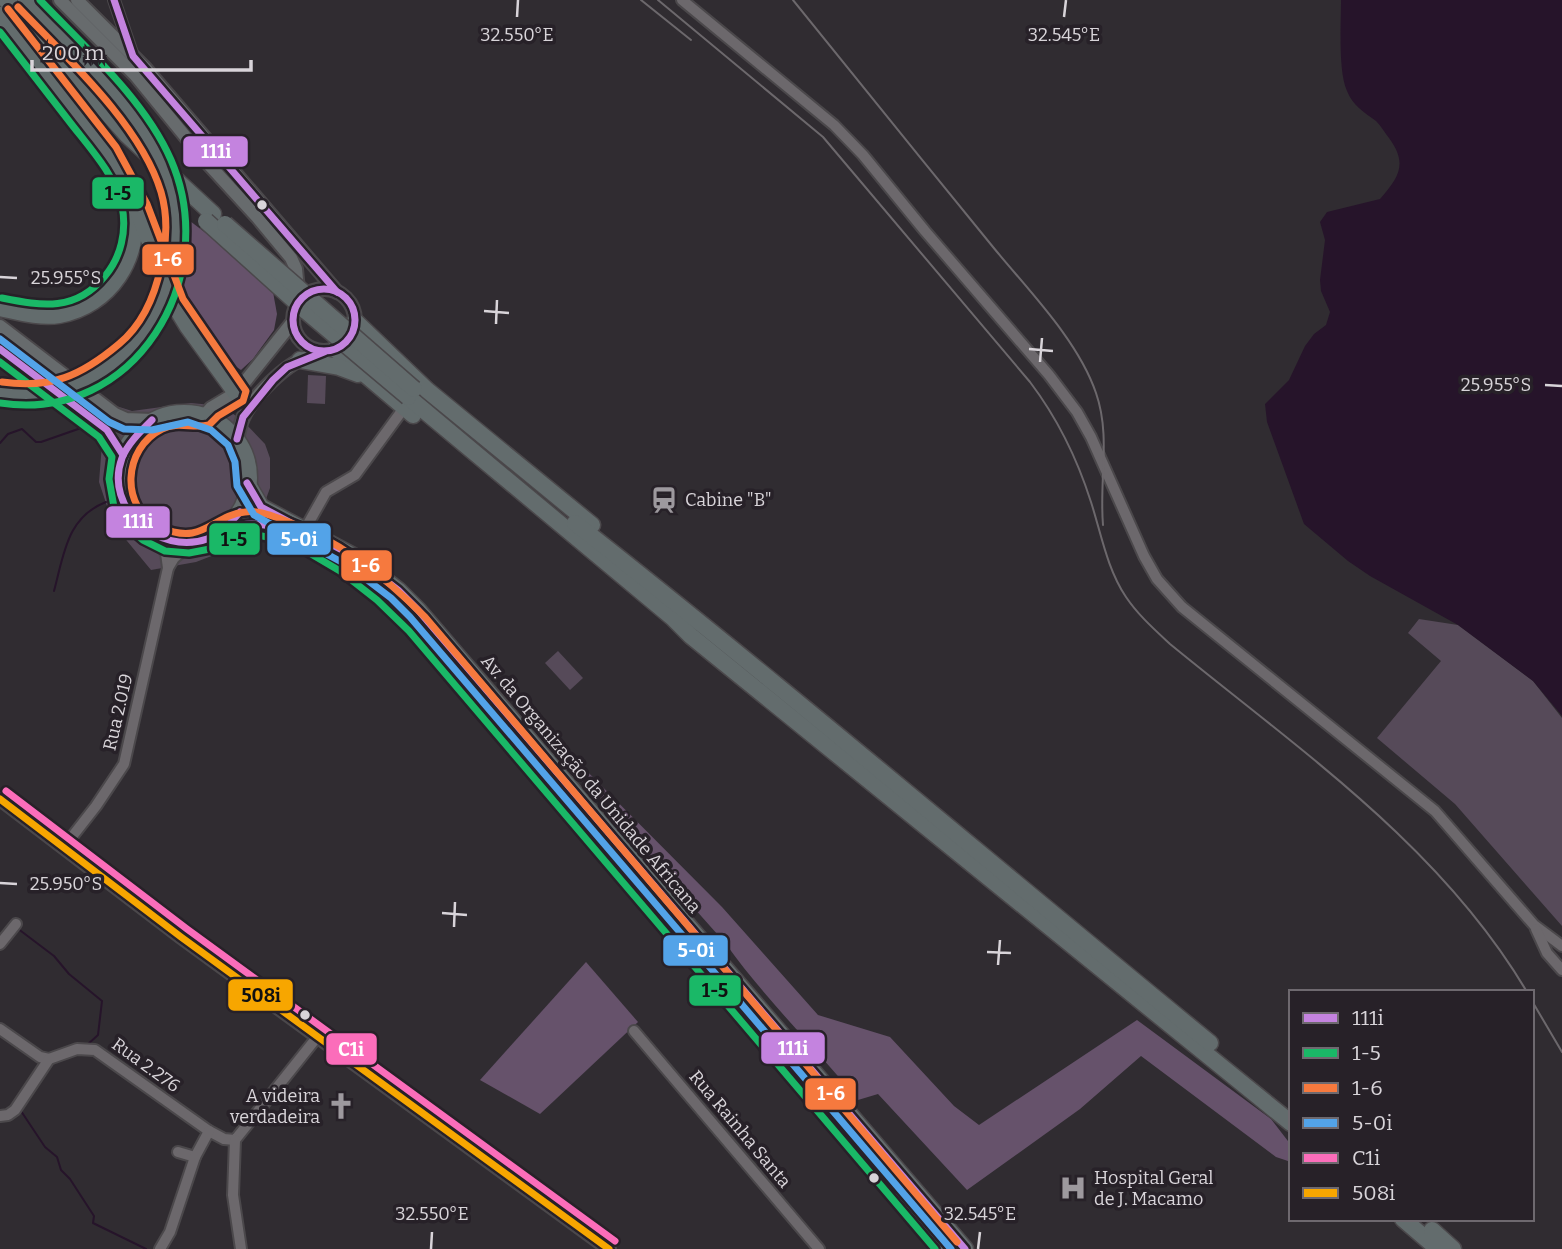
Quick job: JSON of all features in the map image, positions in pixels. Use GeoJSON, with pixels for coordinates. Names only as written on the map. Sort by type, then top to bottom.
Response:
{"type":"FeatureCollection","features":[{"type":"Feature","properties":{"kind":"highway"},"geometry":{"type":"LineString","coordinates":[[6,0],[126,134],[210,217]]}},
{"type":"Feature","properties":{"kind":"highway"},"geometry":{"type":"LineString","coordinates":[[0,393],[28,397],[69,390],[98,374],[126,352],[143,333],[165,292],[172,271],[177,235],[176,214],[167,176],[146,133],[117,97],[26,0]]}},
{"type":"Feature","properties":{"kind":"highway"},"geometry":{"type":"LineString","coordinates":[[0,13],[97,119],[210,217],[409,398],[673,618],[691,636],[1289,1121]]}},
{"type":"Feature","properties":{"kind":"highway"},"geometry":{"type":"LineString","coordinates":[[0,13],[107,153],[144,224],[174,304],[236,393]]}},
{"type":"Feature","properties":{"kind":"highway"},"geometry":{"type":"LineString","coordinates":[[0,308],[58,316],[100,297],[114,284],[129,260],[134,234],[128,192]]}},
{"type":"Feature","properties":{"kind":"highway"},"geometry":{"type":"LineString","coordinates":[[355,321],[427,390],[619,546],[700,621]]}},
{"type":"Feature","properties":{"kind":"highway"},"geometry":{"type":"LineString","coordinates":[[329,351],[369,380]]}},
{"type":"Feature","properties":{"kind":"highway"},"geometry":{"type":"LineString","coordinates":[[300,360],[346,369],[409,398],[559,510],[700,621],[1007,878],[1289,1108]]}},
{"type":"Feature","properties":{"kind":"highway"},"geometry":{"type":"LineString","coordinates":[[189,411],[228,429],[237,439],[245,460],[247,483],[240,513],[229,528],[215,537],[192,543],[173,543],[153,536],[127,511],[119,468],[123,455],[138,433],[152,420],[176,412],[189,411]]}},
{"type":"Feature","properties":{"kind":"highway","name":"Av. da Organização da Unidade Africana"},"geometry":{"type":"LineString","coordinates":[[247,483],[261,507],[355,557],[398,590],[418,610],[956,1247]]}},
{"type":"Feature","properties":{"kind":"highway","name":"Av. da Organização da Unidade Africana"},"geometry":{"type":"LineString","coordinates":[[229,528],[246,522],[262,524],[299,537],[362,574],[397,604],[956,1247]]}},
{"type":"Feature","properties":{"kind":"highway"},"geometry":{"type":"LineString","coordinates":[[1405,1221],[1438,1249]]}},
{"type":"Feature","properties":{"kind":"highway"},"geometry":{"type":"LineString","coordinates":[[1421,1221],[1453,1249]]}},
{"type":"Feature","properties":{"kind":"main road"},"geometry":{"type":"LineString","coordinates":[[60,0],[135,75],[202,157],[243,200],[290,258],[296,270],[299,300],[291,324],[236,393],[211,408],[204,416]]}},
{"type":"Feature","properties":{"kind":"main road"},"geometry":{"type":"LineString","coordinates":[[77,0],[133,56],[352,307],[354,328],[347,341],[287,367],[247,411],[237,439]]}},
{"type":"Feature","properties":{"kind":"main road"},"geometry":{"type":"LineString","coordinates":[[299,300],[317,290],[337,292]]}},
{"type":"Feature","properties":{"kind":"main road"},"geometry":{"type":"LineString","coordinates":[[291,324],[303,344],[312,349],[329,351]]}},
{"type":"Feature","properties":{"kind":"main road"},"geometry":{"type":"LineString","coordinates":[[0,326],[115,414],[126,419],[152,420]]}},
{"type":"Feature","properties":{"kind":"main road"},"geometry":{"type":"LineString","coordinates":[[0,349],[107,430],[123,455]]}},
{"type":"Feature","properties":{"kind":"main road"},"geometry":{"type":"LineString","coordinates":[[0,799],[181,937],[609,1249]]}},
{"type":"Feature","properties":{"kind":"street"},"geometry":{"type":"LineString","coordinates":[[114,0],[133,56]]}},
{"type":"Feature","properties":{"kind":"street"},"geometry":{"type":"LineString","coordinates":[[682,0],[834,125],[863,155],[1049,375],[1077,412],[1144,556],[1157,579],[1174,600],[1194,619],[1435,811],[1534,925],[1562,946]]}},
{"type":"Feature","properties":{"kind":"street"},"geometry":{"type":"LineString","coordinates":[[689,0],[698,13]]}},
{"type":"Feature","properties":{"kind":"street"},"geometry":{"type":"LineString","coordinates":[[304,531],[326,492],[355,475],[409,398]]}},
{"type":"Feature","properties":{"kind":"street"},"geometry":{"type":"LineString","coordinates":[[153,536],[166,553],[168,568]]}},
{"type":"Feature","properties":{"kind":"street"},"geometry":{"type":"LineString","coordinates":[[168,568],[174,558],[192,543]]}},
{"type":"Feature","properties":{"kind":"street","name":"Rua 2.019"},"geometry":{"type":"LineString","coordinates":[[64,847],[124,764],[168,568]]}},
{"type":"Feature","properties":{"kind":"street"},"geometry":{"type":"LineString","coordinates":[[0,944],[16,924]]}},
{"type":"Feature","properties":{"kind":"street"},"geometry":{"type":"LineString","coordinates":[[1534,925],[1547,953],[1562,971]]}},
{"type":"Feature","properties":{"kind":"street"},"geometry":{"type":"LineString","coordinates":[[0,1029],[40,1057],[49,1059],[15,1110],[1,1116]]}},
{"type":"Feature","properties":{"kind":"street","name":"Rua Rainha Santa"},"geometry":{"type":"LineString","coordinates":[[634,1031],[819,1249]]}},
{"type":"Feature","properties":{"kind":"street"},"geometry":{"type":"LineString","coordinates":[[241,1249],[233,1186],[235,1140],[318,1036]]}},
{"type":"Feature","properties":{"kind":"street","name":"Rua 2.276"},"geometry":{"type":"LineString","coordinates":[[49,1059],[77,1049],[95,1050],[209,1131],[223,1139],[235,1140]]}},
{"type":"Feature","properties":{"kind":"street"},"geometry":{"type":"LineString","coordinates":[[160,1249],[170,1232],[195,1157],[209,1131]]}},
{"type":"Feature","properties":{"kind":"street"},"geometry":{"type":"LineString","coordinates":[[178,1152],[195,1157]]}},
{"type":"Feature","properties":{"kind":"shaded area"},"geometry":{"type":"Polygon","coordinates":[[[1341,0],[1562,0],[1562,716],[1533,681],[1458,625],[1370,576],[1304,524],[1267,422],[1265,404],[1289,380],[1305,346],[1314,334],[1326,325],[1330,312],[1321,291],[1325,240],[1320,222],[1327,212],[1380,199],[1399,170],[1400,163],[1395,147],[1376,121],[1356,105],[1347,91],[1341,59],[1341,0]]]}},
{"type":"Feature","properties":{"kind":"shaded area"},"geometry":{"type":"Polygon","coordinates":[[[190,221],[232,253],[273,292],[277,314],[274,330],[253,359],[241,370],[216,353],[193,312],[182,284],[184,248],[190,221]]]}},
{"type":"Feature","properties":{"kind":"shaded area"},"geometry":{"type":"Polygon","coordinates":[[[0,317],[110,404],[132,411],[191,403],[222,406],[243,421],[265,444],[270,458],[270,488],[262,510],[222,552],[196,562],[151,570],[113,524],[99,482],[102,444],[0,368],[0,317]]]}},
{"type":"Feature","properties":{"kind":"shaded area"},"geometry":{"type":"Polygon","coordinates":[[[308,375],[326,376],[325,404],[307,403],[308,375]]]}},
{"type":"Feature","properties":{"kind":"shaded area"},"geometry":{"type":"Polygon","coordinates":[[[1419,619],[1458,625],[1533,681],[1562,718],[1562,926],[1455,804],[1377,738],[1441,661],[1408,633],[1419,619]]]}},
{"type":"Feature","properties":{"kind":"shaded area"},"geometry":{"type":"Polygon","coordinates":[[[558,651],[583,678],[570,690],[545,663],[558,651]]]}},
{"type":"Feature","properties":{"kind":"shaded area"},"geometry":{"type":"Polygon","coordinates":[[[546,730],[722,907],[818,1015],[890,1037],[954,1106],[979,1125],[1137,1020],[1271,1119],[1289,1142],[1289,1161],[1276,1157],[1141,1056],[1080,1109],[967,1190],[878,1094],[858,1100],[757,985],[726,944],[550,746],[546,730]]]}},
{"type":"Feature","properties":{"kind":"shaded area"},"geometry":{"type":"Polygon","coordinates":[[[586,962],[638,1022],[540,1114],[480,1080],[586,962]]]}},
{"type":"Feature","properties":{"kind":"waterway"},"geometry":{"type":"LineString","coordinates":[[0,443],[8,434],[22,429],[36,442],[41,442],[81,428],[86,423]]}},
{"type":"Feature","properties":{"kind":"waterway"},"geometry":{"type":"LineString","coordinates":[[54,591],[69,538],[75,527],[83,517],[106,502]]}},
{"type":"Feature","properties":{"kind":"waterway"},"geometry":{"type":"LineString","coordinates":[[17,928],[54,956],[69,974],[102,1001],[98,1035],[87,1045]]}},
{"type":"Feature","properties":{"kind":"waterway"},"geometry":{"type":"LineString","coordinates":[[21,1111],[45,1147],[57,1157],[61,1170],[94,1216],[93,1223],[146,1249]]}},
{"type":"Feature","properties":{"kind":"railway"},"geometry":{"type":"LineString","coordinates":[[641,0],[691,40]]}},
{"type":"Feature","properties":{"kind":"railway"},"geometry":{"type":"LineString","coordinates":[[658,0],[823,137],[1030,382],[1073,454],[1114,575],[1136,610],[1170,644],[1317,762],[1410,845],[1453,891],[1492,939],[1526,990]]}},
{"type":"Feature","properties":{"kind":"railway"},"geometry":{"type":"LineString","coordinates":[[793,0],[1051,316],[1077,354],[1096,393],[1103,425],[1103,525]]}},
{"type":"Feature","properties":{"kind":"railway"},"geometry":{"type":"LineString","coordinates":[[1534,1004],[1562,1052]]}},
{"type":"Feature","properties":{"kind":"transit line","name":"1-5"},"geometry":{"type":"LineString","coordinates":[[0,403],[48,403],[91,390],[127,366],[155,334],[175,294],[185,251],[184,205],[171,160],[160,138],[113,75],[40,0]]}},
{"type":"Feature","properties":{"kind":"transit line","name":"111i"},"geometry":{"type":"LineString","coordinates":[[114,0],[133,56],[337,292]]}},
{"type":"Feature","properties":{"kind":"transit line","name":"1-6"},"geometry":{"type":"LineString","coordinates":[[2,382],[36,384],[65,378],[92,364],[119,344],[141,319],[151,298],[163,257],[166,219],[161,192],[151,167],[120,117],[18,7]]}},
{"type":"Feature","properties":{"kind":"transit line","name":"1-6"},"geometry":{"type":"LineString","coordinates":[[8,9],[116,147],[147,204],[183,299],[246,391],[243,401],[218,416],[209,425],[180,425],[162,429],[149,438],[139,450],[133,463],[132,493],[147,518],[160,527],[187,534],[234,514],[268,514],[302,527],[341,548],[393,587],[425,617],[957,1242]]}},
{"type":"Feature","properties":{"kind":"transit line","name":"1-5"},"geometry":{"type":"LineString","coordinates":[[0,32],[107,172],[122,206],[124,225],[119,252],[111,269],[94,288],[82,296],[58,304],[2,298]]}},
{"type":"Feature","properties":{"kind":"transit line","name":"111i"},"geometry":{"type":"LineString","coordinates":[[318,289],[330,289],[346,298],[353,308],[355,320],[353,332],[346,342],[330,351],[318,351],[307,346],[298,337],[293,326],[293,314],[298,303],[307,294],[318,289]]}},
{"type":"Feature","properties":{"kind":"transit line","name":"5-0i"},"geometry":{"type":"LineString","coordinates":[[0,339],[109,422],[124,429],[152,430],[188,422],[211,430],[228,445],[235,462],[237,486],[254,515],[349,566],[391,598],[951,1249]]}},
{"type":"Feature","properties":{"kind":"transit line","name":"111i"},"geometry":{"type":"LineString","coordinates":[[0,349],[107,430],[123,455]]}},
{"type":"Feature","properties":{"kind":"transit line","name":"111i"},"geometry":{"type":"LineString","coordinates":[[237,439],[243,417],[273,380],[287,367],[324,352]]}},
{"type":"Feature","properties":{"kind":"transit line","name":"1-5"},"geometry":{"type":"LineString","coordinates":[[0,362],[99,437],[112,457],[109,479],[114,507],[123,523],[143,540],[165,551],[189,553],[215,548],[248,533],[281,540],[301,548],[340,571],[377,600],[409,631],[935,1249]]}},
{"type":"Feature","properties":{"kind":"transit line","name":"111i"},"geometry":{"type":"LineString","coordinates":[[152,420],[135,438],[122,458],[118,477],[121,495],[128,511],[140,524],[171,541],[189,542],[217,534],[240,512]]}},
{"type":"Feature","properties":{"kind":"transit line","name":"111i"},"geometry":{"type":"LineString","coordinates":[[247,483],[261,507],[355,557],[398,590],[418,610],[965,1249]]}},
{"type":"Feature","properties":{"kind":"transit line","name":"111i"},"geometry":{"type":"LineString","coordinates":[[229,528],[258,524],[287,532]]}},
{"type":"Feature","properties":{"kind":"transit line","name":"C1i"},"geometry":{"type":"LineString","coordinates":[[6,791],[187,929],[615,1241]]}},
{"type":"Feature","properties":{"kind":"transit line","name":"508i"},"geometry":{"type":"LineString","coordinates":[[0,799],[181,937],[609,1249]]}},
{"type":"Feature","properties":{"kind":"place","name":"Cabine \"B\""},"geometry":{"type":"Point","coordinates":[664,500]}},
{"type":"Feature","properties":{"kind":"place","name":"A videira verdadeira"},"geometry":{"type":"Point","coordinates":[341,1106]}},
{"type":"Feature","properties":{"kind":"place","name":"Hospital Geral de J. Macamo"},"geometry":{"type":"Point","coordinates":[1073,1188]}}]}
